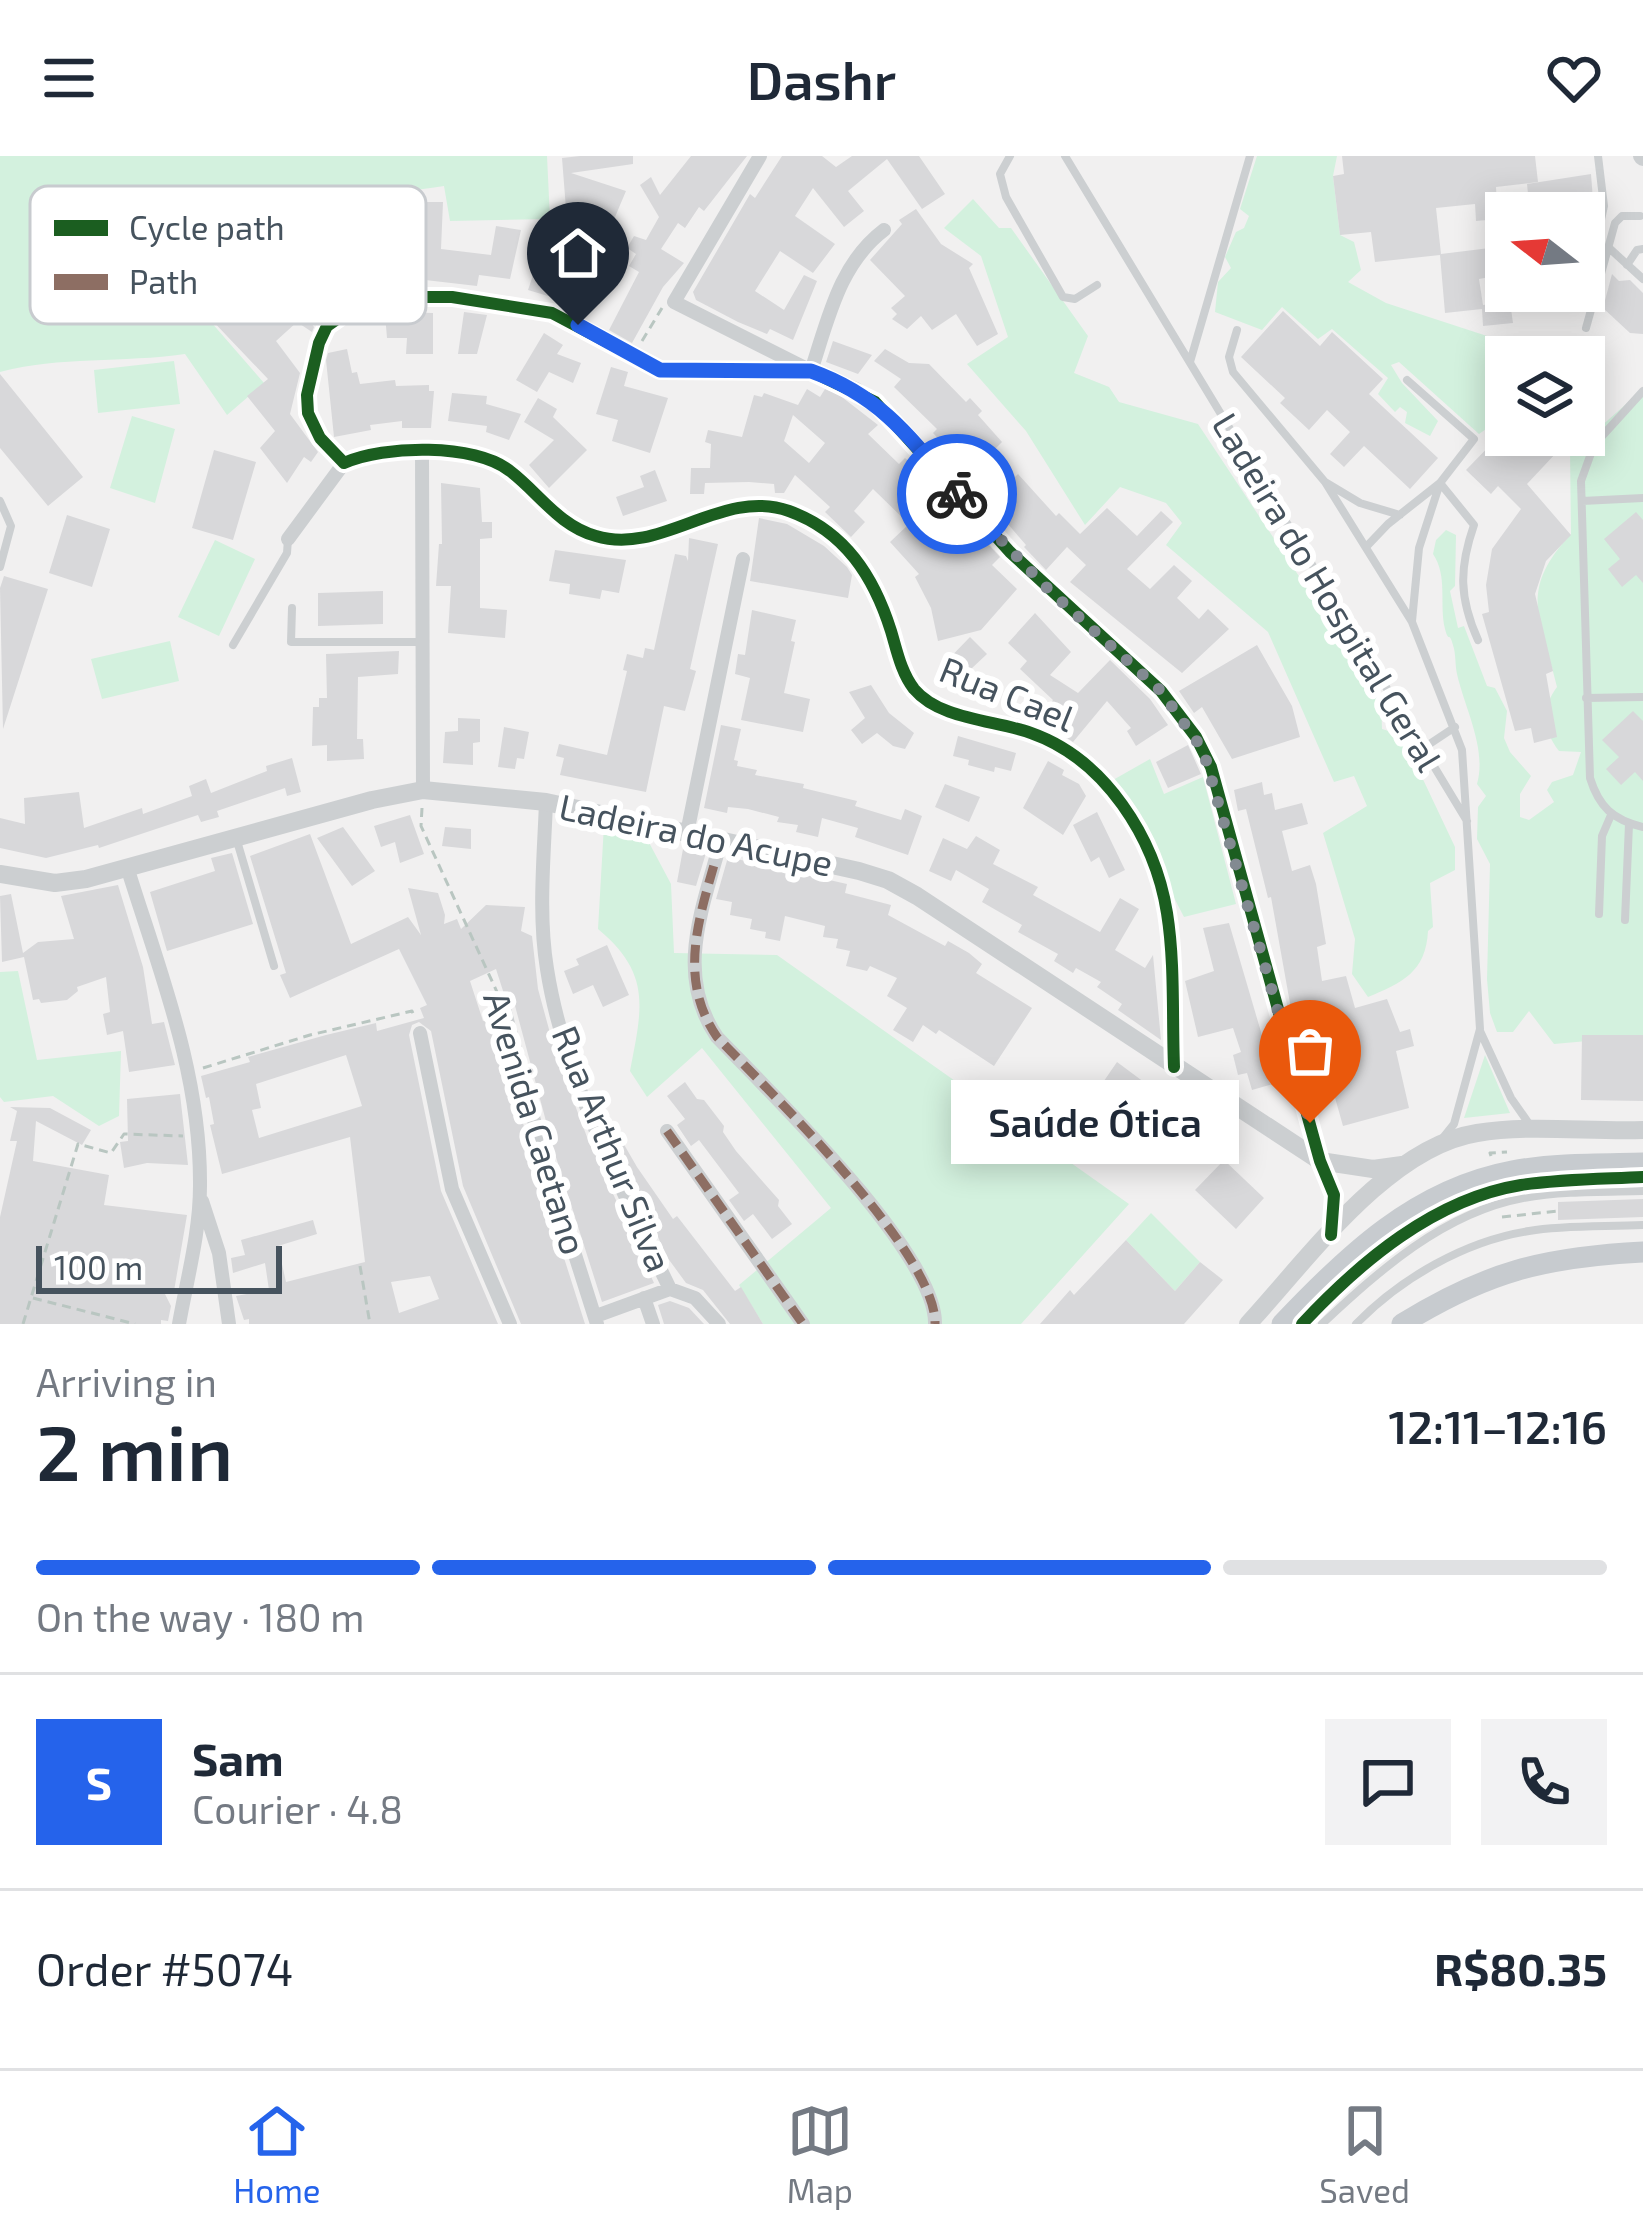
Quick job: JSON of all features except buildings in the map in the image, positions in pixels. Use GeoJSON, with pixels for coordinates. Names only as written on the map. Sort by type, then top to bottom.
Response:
{"type":"FeatureCollection","features":[{"type":"Feature","properties":{"kind":"main road"},"geometry":{"type":"LineString","coordinates":[[1282,1324],[1377,1233],[1436,1196],[1510,1172],[1643,1163]]}},
{"type":"Feature","properties":{"kind":"main road"},"geometry":{"type":"LineString","coordinates":[[1402,1324],[1442,1299],[1526,1265],[1643,1252]]}},
{"type":"Feature","properties":{"kind":"street"},"geometry":{"type":"LineString","coordinates":[[760,156],[674,302],[875,402],[1010,552],[1161,691],[1196,736],[1211,766],[1320,1161],[1334,1195],[1331,1235]]}},
{"type":"Feature","properties":{"kind":"street"},"geometry":{"type":"LineString","coordinates":[[811,371],[848,268],[863,245],[884,230]]}},
{"type":"Feature","properties":{"kind":"street"},"geometry":{"type":"LineString","coordinates":[[426,297],[514,306],[563,317],[632,358],[676,372],[811,371]]}},
{"type":"Feature","properties":{"kind":"street"},"geometry":{"type":"LineString","coordinates":[[288,539],[344,463],[312,426],[307,395],[323,334],[334,324]]}},
{"type":"Feature","properties":{"kind":"street"},"geometry":{"type":"LineString","coordinates":[[422,451],[423,790]]}},
{"type":"Feature","properties":{"kind":"street","name":"Rua Cael"},"geometry":{"type":"LineString","coordinates":[[344,463],[362,455],[468,453],[498,462],[559,517],[604,539],[644,537],[711,514],[755,506],[787,510],[824,529],[854,556],[876,586],[901,666],[917,693],[941,708],[1028,732],[1072,751],[1124,807],[1153,866],[1167,915],[1174,1067]]}},
{"type":"Feature","properties":{"kind":"street"},"geometry":{"type":"LineString","coordinates":[[687,833],[743,559]]}},
{"type":"Feature","properties":{"kind":"street","name":"Ladeira do Acupe"},"geometry":{"type":"LineString","coordinates":[[0,874],[56,883],[128,871],[372,800],[423,790],[546,802],[888,880],[1320,1161],[1373,1169],[1402,1165]]}},
{"type":"Feature","properties":{"kind":"street","name":"Rua Arthur Silva"},"geometry":{"type":"LineString","coordinates":[[546,802],[544,947],[556,1011],[605,1148],[670,1288],[695,1298],[719,1324]]}},
{"type":"Feature","properties":{"kind":"street"},"geometry":{"type":"LineString","coordinates":[[721,840],[693,960],[693,988],[702,1015],[876,1212],[934,1299],[935,1324]]}},
{"type":"Feature","properties":{"kind":"street"},"geometry":{"type":"LineString","coordinates":[[128,871],[190,1072],[198,1136],[200,1190],[178,1324]]}},
{"type":"Feature","properties":{"kind":"street","name":"Avenida Caetano"},"geometry":{"type":"LineString","coordinates":[[503,1005],[543,1154],[597,1320]]}},
{"type":"Feature","properties":{"kind":"street"},"geometry":{"type":"LineString","coordinates":[[420,1034],[452,1189],[510,1324]]}},
{"type":"Feature","properties":{"kind":"street"},"geometry":{"type":"LineString","coordinates":[[668,1130],[803,1324]]}},
{"type":"Feature","properties":{"kind":"street"},"geometry":{"type":"LineString","coordinates":[[1248,1324],[1402,1165],[1438,1145],[1480,1132],[1643,1130]]}},
{"type":"Feature","properties":{"kind":"street"},"geometry":{"type":"LineString","coordinates":[[200,1190],[219,1252],[229,1324]]}},
{"type":"Feature","properties":{"kind":"street"},"geometry":{"type":"LineString","coordinates":[[597,1320],[670,1288]]}},
{"type":"Feature","properties":{"kind":"street"},"geometry":{"type":"LineString","coordinates":[[644,1298],[653,1324]]}},
{"type":"Feature","properties":{"kind":"lane"},"geometry":{"type":"LineString","coordinates":[[1010,156],[1000,174],[1006,197],[1064,298],[1075,299],[1097,285]]}},
{"type":"Feature","properties":{"kind":"lane","name":"Ladeira do Hospital Geral"},"geometry":{"type":"LineString","coordinates":[[1065,156],[1467,820]]}},
{"type":"Feature","properties":{"kind":"lane"},"geometry":{"type":"LineString","coordinates":[[1190,363],[1250,156]]}},
{"type":"Feature","properties":{"kind":"lane"},"geometry":{"type":"LineString","coordinates":[[1598,156],[1602,192]]}},
{"type":"Feature","properties":{"kind":"lane"},"geometry":{"type":"LineString","coordinates":[[1586,328],[1615,224],[1622,216],[1642,216]]}},
{"type":"Feature","properties":{"kind":"lane"},"geometry":{"type":"LineString","coordinates":[[1607,246],[1643,279]]}},
{"type":"Feature","properties":{"kind":"lane"},"geometry":{"type":"LineString","coordinates":[[1627,265],[1643,249]]}},
{"type":"Feature","properties":{"kind":"lane","name":"Ladeira do Hospital Geral"},"geometry":{"type":"LineString","coordinates":[[1237,330],[1229,357],[1233,372],[1325,482],[1412,622],[1455,727],[1466,770],[1480,1030],[1454,1124],[1438,1145]]}},
{"type":"Feature","properties":{"kind":"lane"},"geometry":{"type":"LineString","coordinates":[[1367,546],[1440,483],[1474,439],[1407,380]]}},
{"type":"Feature","properties":{"kind":"lane"},"geometry":{"type":"LineString","coordinates":[[1643,391],[1594,445],[1581,481],[1590,778],[1596,796],[1611,815],[1643,827]]}},
{"type":"Feature","properties":{"kind":"lane"},"geometry":{"type":"LineString","coordinates":[[1325,482],[1360,503],[1400,515]]}},
{"type":"Feature","properties":{"kind":"lane"},"geometry":{"type":"LineString","coordinates":[[1412,622],[1419,548],[1440,483]]}},
{"type":"Feature","properties":{"kind":"lane"},"geometry":{"type":"LineString","coordinates":[[1440,483],[1474,525],[1461,575],[1464,604],[1478,640]]}},
{"type":"Feature","properties":{"kind":"lane"},"geometry":{"type":"LineString","coordinates":[[0,500],[11,526],[0,567]]}},
{"type":"Feature","properties":{"kind":"lane"},"geometry":{"type":"LineString","coordinates":[[1582,501],[1641,501]]}},
{"type":"Feature","properties":{"kind":"lane"},"geometry":{"type":"LineString","coordinates":[[233,645],[287,554],[288,539]]}},
{"type":"Feature","properties":{"kind":"lane"},"geometry":{"type":"LineString","coordinates":[[292,608],[291,642],[423,642]]}},
{"type":"Feature","properties":{"kind":"lane"},"geometry":{"type":"LineString","coordinates":[[1586,698],[1642,698]]}},
{"type":"Feature","properties":{"kind":"lane"},"geometry":{"type":"LineString","coordinates":[[1421,749],[1455,727]]}},
{"type":"Feature","properties":{"kind":"lane"},"geometry":{"type":"LineString","coordinates":[[1599,914],[1602,836],[1611,815]]}},
{"type":"Feature","properties":{"kind":"lane"},"geometry":{"type":"LineString","coordinates":[[1625,920],[1629,824]]}},
{"type":"Feature","properties":{"kind":"lane"},"geometry":{"type":"LineString","coordinates":[[236,838],[274,966]]}},
{"type":"Feature","properties":{"kind":"lane","name":"Ladeira do Hospital Geral"},"geometry":{"type":"LineString","coordinates":[[1480,1030],[1511,1098],[1534,1130]]}},
{"type":"Feature","properties":{"kind":"lane"},"geometry":{"type":"LineString","coordinates":[[1322,1324],[1394,1259],[1490,1208],[1552,1194],[1643,1191]]}},
{"type":"Feature","properties":{"kind":"lane"},"geometry":{"type":"LineString","coordinates":[[1356,1324],[1407,1280],[1484,1244],[1529,1231],[1643,1225]]}},
{"type":"Feature","properties":{"kind":"path"},"geometry":{"type":"LineString","coordinates":[[632,358],[663,307],[674,302]]}},
{"type":"Feature","properties":{"kind":"path"},"geometry":{"type":"LineString","coordinates":[[190,1072],[310,1035],[412,1011],[420,1034]]}},
{"type":"Feature","properties":{"kind":"path"},"geometry":{"type":"LineString","coordinates":[[23,1324],[78,1144],[111,1153],[124,1134],[198,1136]]}},
{"type":"Feature","properties":{"kind":"path"},"geometry":{"type":"LineString","coordinates":[[1502,1217],[1558,1210]]}},
{"type":"Feature","properties":{"kind":"path"},"geometry":{"type":"LineString","coordinates":[[360,1266],[370,1324]]}},
{"type":"Feature","properties":{"kind":"path"},"geometry":{"type":"LineString","coordinates":[[33,1298],[135,1324]]}},
{"type":"Feature","properties":{"kind":"green space"},"geometry":{"type":"Polygon","coordinates":[[[0,156],[547,156],[550,219],[450,221],[444,186],[30,186],[30,324],[213,324],[264,383],[227,415],[185,354],[45,364],[0,372],[0,156]]]}},
{"type":"Feature","properties":{"kind":"green space"},"geometry":{"type":"Polygon","coordinates":[[[1257,156],[1337,156],[1333,176],[1340,235],[1354,242],[1361,270],[1348,282],[1386,303],[1487,336],[1485,430],[1479,434],[1399,362],[1391,365],[1402,383],[1438,421],[1430,436],[1405,423],[1407,412],[1400,407],[1395,412],[1378,394],[1388,378],[1332,329],[1318,339],[1282,307],[1262,330],[1215,312],[1218,282],[1231,268],[1225,257],[1249,216],[1240,209],[1257,156]]]}},
{"type":"Feature","properties":{"kind":"green space"},"geometry":{"type":"Polygon","coordinates":[[[973,199],[999,228],[1011,228],[1088,336],[1074,373],[1109,387],[1119,402],[1198,424],[1381,700],[1382,729],[1402,735],[1455,847],[1455,870],[1430,883],[1433,927],[1423,957],[1391,987],[1368,997],[1352,974],[1355,939],[1323,833],[1367,806],[1354,776],[1334,782],[1268,632],[1166,545],[1182,523],[1166,503],[1120,487],[1085,525],[1026,431],[967,364],[1008,337],[981,256],[944,228],[973,199]]]}},
{"type":"Feature","properties":{"kind":"green space"},"geometry":{"type":"Polygon","coordinates":[[[174,361],[180,404],[98,413],[94,370],[174,361]]]}},
{"type":"Feature","properties":{"kind":"green space"},"geometry":{"type":"Polygon","coordinates":[[[1643,389],[1643,1036],[1554,1044],[1529,1011],[1513,1032],[1497,1032],[1490,1013],[1490,864],[1477,839],[1478,807],[1486,796],[1477,784],[1477,743],[1445,629],[1440,571],[1433,554],[1436,540],[1446,530],[1456,535],[1455,586],[1450,591],[1458,628],[1464,626],[1487,686],[1495,688],[1507,711],[1504,738],[1531,776],[1520,794],[1520,817],[1529,820],[1554,802],[1547,790],[1552,782],[1573,775],[1581,752],[1559,751],[1550,736],[1548,703],[1557,687],[1540,624],[1539,590],[1554,554],[1571,534],[1570,456],[1605,456],[1605,423],[1643,389]]]}},
{"type":"Feature","properties":{"kind":"green space"},"geometry":{"type":"Polygon","coordinates":[[[132,416],[175,429],[155,503],[110,488],[132,416]]]}},
{"type":"Feature","properties":{"kind":"green space"},"geometry":{"type":"Polygon","coordinates":[[[215,540],[255,559],[219,636],[178,617],[215,540]]]}},
{"type":"Feature","properties":{"kind":"green space"},"geometry":{"type":"Polygon","coordinates":[[[170,641],[179,681],[102,699],[91,659],[170,641]]]}},
{"type":"Feature","properties":{"kind":"green space"},"geometry":{"type":"Polygon","coordinates":[[[1150,759],[1164,794],[1203,777],[1236,904],[1184,917],[1113,780],[1150,759]]]}},
{"type":"Feature","properties":{"kind":"green space"},"geometry":{"type":"Polygon","coordinates":[[[604,825],[645,835],[671,884],[674,953],[777,955],[1129,1204],[1021,1324],[763,1324],[739,1285],[831,1208],[702,1048],[647,1097],[630,1071],[639,993],[627,961],[598,929],[604,825]]]}},
{"type":"Feature","properties":{"kind":"green space"},"geometry":{"type":"Polygon","coordinates":[[[18,971],[37,1060],[121,1051],[119,1116],[99,1126],[53,1096],[4,1102],[0,1097],[0,972],[18,971]]]}},
{"type":"Feature","properties":{"kind":"green space"},"geometry":{"type":"Polygon","coordinates":[[[1485,1055],[1510,1113],[1464,1118],[1485,1055]]]}},
{"type":"Feature","properties":{"kind":"green space"},"geometry":{"type":"Polygon","coordinates":[[[1151,1213],[1200,1262],[1175,1291],[1126,1240],[1151,1213]]]}},
{"type":"Feature","properties":{"kind":"marked path"},"geometry":{"type":"LineString","coordinates":[[721,840],[696,940],[697,989],[704,1013],[717,1037],[881,1217],[928,1294],[935,1324]]}},
{"type":"Feature","properties":{"kind":"marked path"},"geometry":{"type":"LineString","coordinates":[[667,1131],[803,1324]]}},
{"type":"Feature","properties":{"kind":"cycle path"},"geometry":{"type":"LineString","coordinates":[[426,297],[552,313],[660,370],[811,371],[875,402],[1010,552],[1161,691],[1196,737],[1211,767],[1320,1161],[1334,1195],[1331,1235]]}},
{"type":"Feature","properties":{"kind":"cycle path"},"geometry":{"type":"LineString","coordinates":[[330,324],[319,343],[307,395],[308,413],[320,438],[344,463],[405,450],[475,455],[510,471],[560,517],[583,531],[620,540],[764,506],[809,520],[841,544],[876,592],[914,689],[953,713],[1031,733],[1058,745],[1103,782],[1138,830],[1167,913],[1174,1067]]}},
{"type":"Feature","properties":{"kind":"cycle path"},"geometry":{"type":"LineString","coordinates":[[1302,1324],[1374,1256],[1458,1204],[1521,1185],[1643,1177]]}},
{"type":"Feature","properties":{"kind":"way so far"},"geometry":{"type":"LineString","coordinates":[[957,494],[1050,591],[1161,691],[1203,750],[1310,1123]]}},
{"type":"Feature","properties":{"kind":"place","name":"Saúde Ótica"},"geometry":{"type":"Point","coordinates":[1310,1123]}},
{"type":"Feature","properties":{"kind":"route"},"geometry":{"type":"LineString","coordinates":[[578,325],[660,370],[811,371],[856,389],[906,432],[957,494]]}}]}
